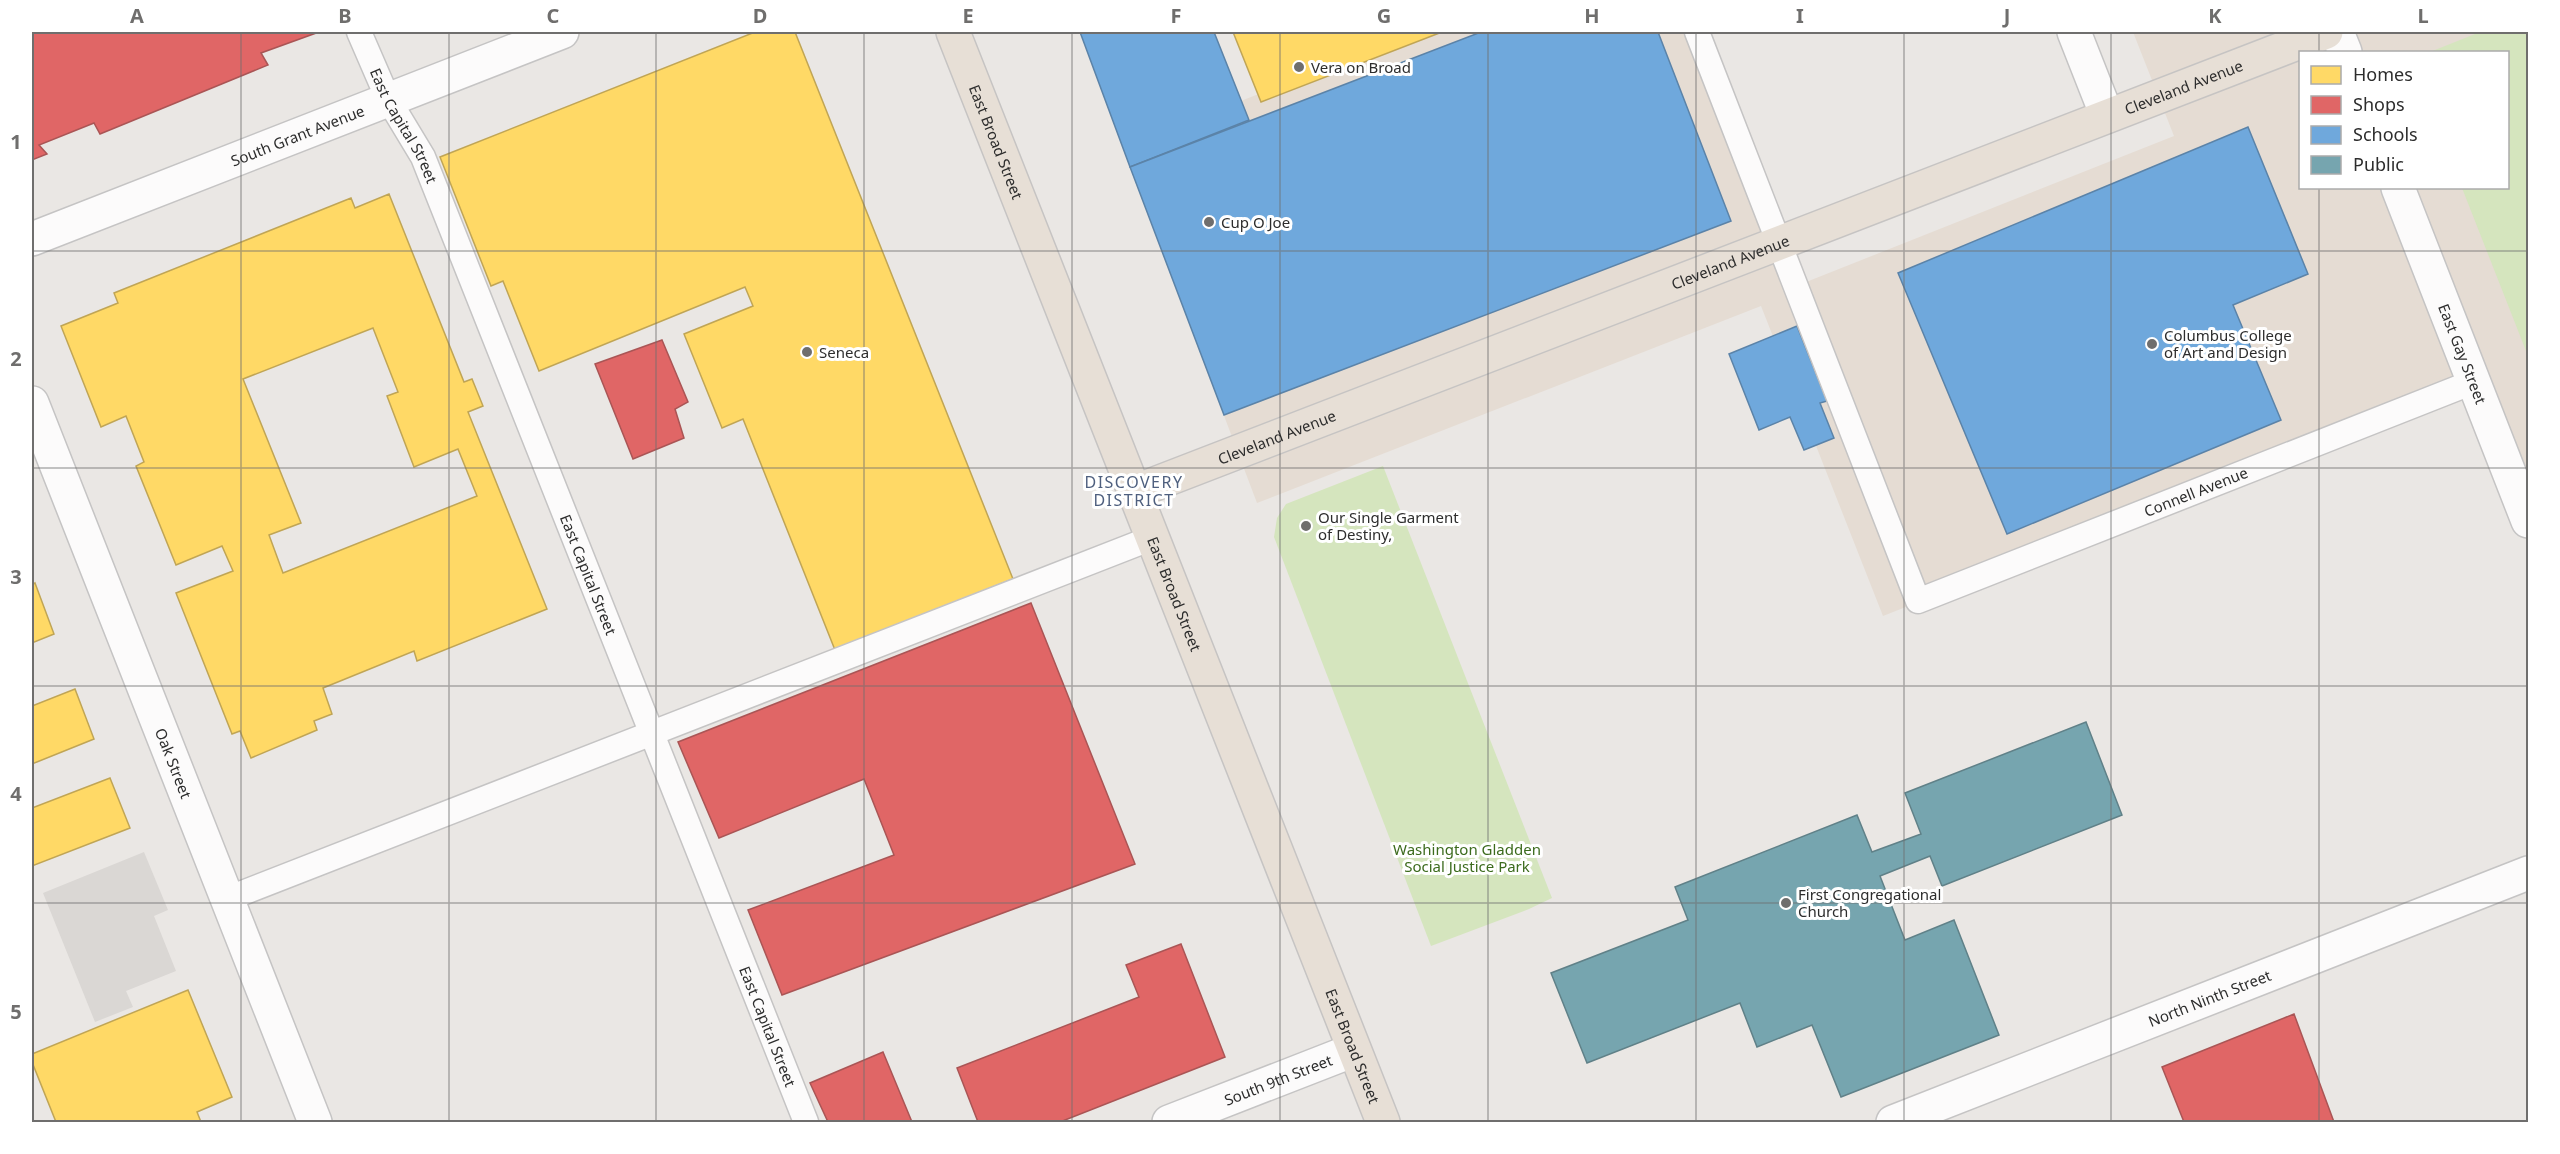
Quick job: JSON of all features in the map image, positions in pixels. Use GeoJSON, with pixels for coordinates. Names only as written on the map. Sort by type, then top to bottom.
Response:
{"type":"FeatureCollection","features":[{"type":"Feature","properties":{"kind":"main road","name":"East Broad Street"},"geometry":{"type":"LineString","coordinates":[[953,32],[1383,1122]]}},
{"type":"Feature","properties":{"kind":"main road","name":"Cleveland Avenue"},"geometry":{"type":"LineString","coordinates":[[1134,492],[2326,32]]}},
{"type":"Feature","properties":{"kind":"street","name":"South Grant Avenue"},"geometry":{"type":"LineString","coordinates":[[32,239],[562,32]]}},
{"type":"Feature","properties":{"kind":"street"},"geometry":{"type":"LineString","coordinates":[[2074,32],[2107,116]]}},
{"type":"Feature","properties":{"kind":"street"},"geometry":{"type":"LineString","coordinates":[[2337,32],[2345,51]]}},
{"type":"Feature","properties":{"kind":"street","name":"East Gay Street"},"geometry":{"type":"LineString","coordinates":[[2398,189],[2529,521]]}},
{"type":"Feature","properties":{"kind":"street","name":"Oak Street"},"geometry":{"type":"LineString","coordinates":[[32,403],[315,1122]]}},
{"type":"Feature","properties":{"kind":"street","name":"North Ninth Street"},"geometry":{"type":"LineString","coordinates":[[1893,1122],[2529,873]]}},
{"type":"Feature","properties":{"kind":"street","name":"South 9th Street"},"geometry":{"type":"LineString","coordinates":[[1169,1122],[1354,1050]]}},
{"type":"Feature","properties":{"kind":"lane","name":"East Capital Street"},"geometry":{"type":"LineString","coordinates":[[359,32],[388,99],[423,157],[806,1122]]}},
{"type":"Feature","properties":{"kind":"lane"},"geometry":{"type":"LineString","coordinates":[[1697,32],[1778,243]]}},
{"type":"Feature","properties":{"kind":"lane","name":"Connell Avenue"},"geometry":{"type":"LineString","coordinates":[[1778,243],[1918,601],[2474,382]]}},
{"type":"Feature","properties":{"kind":"lane"},"geometry":{"type":"LineString","coordinates":[[227,899],[1152,538]]}},
{"type":"Feature","properties":{"kind":"shaded area","name":"Columbus College of Art and Design"},"geometry":{"type":"Polygon","coordinates":[[[1416,32],[1685,32],[1786,290],[2174,136],[2133,32],[2528,32],[2528,521],[2474,382],[1883,616],[1761,306],[1257,503],[1130,167],[1129,145],[1416,32]]]}},
{"type":"Feature","properties":{"kind":"shaded area"},"geometry":{"type":"Polygon","coordinates":[[[144,852],[168,910],[154,916],[176,971],[126,991],[133,1007],[95,1022],[43,893],[144,852]]]}},
{"type":"Feature","properties":{"kind":"green space"},"geometry":{"type":"Polygon","coordinates":[[[2480,32],[2528,32],[2528,356],[2462,189],[2509,189],[2509,51],[2432,51],[2480,32]]]}},
{"type":"Feature","properties":{"kind":"green space","name":"Washington Gladden Social Justice Park"},"geometry":{"type":"Polygon","coordinates":[[[1383,466],[1552,898],[1431,946],[1274,537],[1277,518],[1286,504],[1383,466]]]}},
{"type":"Feature","properties":{"kind":"building: Homes","name":"Seneca"},"geometry":{"type":"Polygon","coordinates":[[[755,32],[795,32],[1013,579],[835,650],[743,419],[722,428],[684,334],[753,306],[745,287],[539,371],[503,281],[491,286],[440,157],[755,32]]]}},
{"type":"Feature","properties":{"kind":"building: Homes","name":"Vera on Broad"},"geometry":{"type":"Polygon","coordinates":[[[1233,32],[1442,32],[1261,102],[1233,32]]]}},
{"type":"Feature","properties":{"kind":"building: Homes"},"geometry":{"type":"Polygon","coordinates":[[[389,194],[464,382],[472,379],[483,406],[468,412],[547,609],[417,661],[414,651],[323,688],[332,714],[314,721],[317,730],[251,758],[240,731],[232,734],[176,593],[233,571],[222,546],[176,565],[136,466],[144,462],[126,416],[101,427],[61,326],[118,303],[114,293],[351,198],[355,208],[389,194]],[[373,328],[243,379],[301,523],[269,535],[283,573],[477,496],[458,449],[414,467],[387,396],[398,392],[373,328]]]}},
{"type":"Feature","properties":{"kind":"building: Homes"},"geometry":{"type":"Polygon","coordinates":[[[35,583],[54,634],[32,643],[32,585],[35,583]]]}},
{"type":"Feature","properties":{"kind":"building: Homes"},"geometry":{"type":"Polygon","coordinates":[[[75,689],[94,739],[32,764],[32,706],[75,689]]]}},
{"type":"Feature","properties":{"kind":"building: Homes"},"geometry":{"type":"Polygon","coordinates":[[[110,778],[130,828],[32,866],[32,808],[110,778]]]}},
{"type":"Feature","properties":{"kind":"building: Homes"},"geometry":{"type":"Polygon","coordinates":[[[188,990],[232,1097],[197,1112],[201,1122],[56,1122],[32,1062],[32,1054],[188,990]]]}},
{"type":"Feature","properties":{"kind":"building: Shops"},"geometry":{"type":"Polygon","coordinates":[[[32,32],[319,32],[261,53],[268,65],[100,134],[94,123],[39,145],[47,154],[32,160],[32,32]]]}},
{"type":"Feature","properties":{"kind":"building: Shops"},"geometry":{"type":"Polygon","coordinates":[[[662,340],[688,402],[675,409],[684,438],[633,459],[595,364],[662,340]]]}},
{"type":"Feature","properties":{"kind":"building: Shops"},"geometry":{"type":"Polygon","coordinates":[[[1031,603],[1135,864],[782,995],[748,910],[894,855],[864,779],[719,838],[678,742],[1031,603]]]}},
{"type":"Feature","properties":{"kind":"building: Shops"},"geometry":{"type":"Polygon","coordinates":[[[1181,944],[1225,1057],[1060,1122],[978,1122],[957,1068],[1139,997],[1126,965],[1181,944]]]}},
{"type":"Feature","properties":{"kind":"building: Shops"},"geometry":{"type":"Polygon","coordinates":[[[2294,1014],[2334,1122],[2184,1122],[2162,1067],[2294,1014]]]}},
{"type":"Feature","properties":{"kind":"building: Shops"},"geometry":{"type":"Polygon","coordinates":[[[883,1052],[912,1122],[828,1122],[810,1083],[883,1052]]]}},
{"type":"Feature","properties":{"kind":"building: Schools"},"geometry":{"type":"Polygon","coordinates":[[[1080,32],[1214,32],[1249,120],[1130,167],[1080,32]]]}},
{"type":"Feature","properties":{"kind":"building: Schools"},"geometry":{"type":"Polygon","coordinates":[[[1481,32],[1658,32],[1731,221],[1224,415],[1130,167],[1481,32]]]}},
{"type":"Feature","properties":{"kind":"building: Schools"},"geometry":{"type":"Polygon","coordinates":[[[2248,127],[2308,274],[2233,305],[2281,420],[2007,534],[1898,273],[2248,127]]]}},
{"type":"Feature","properties":{"kind":"building: Schools"},"geometry":{"type":"Polygon","coordinates":[[[1797,326],[1827,401],[1820,403],[1834,438],[1804,450],[1790,417],[1759,430],[1729,354],[1797,326]]]}},
{"type":"Feature","properties":{"kind":"building: Public","name":"First Congregational Church"},"geometry":{"type":"Polygon","coordinates":[[[2086,722],[2122,815],[1942,886],[1930,856],[1880,876],[1905,940],[1954,920],[1999,1035],[1841,1097],[1812,1025],[1757,1047],[1740,1003],[1587,1063],[1551,973],[1688,920],[1675,887],[1857,815],[1872,852],[1921,834],[1905,793],[2086,722]]]}},
{"type":"Feature","properties":{"kind":"place","name":"Vera on Broad"},"geometry":{"type":"Point","coordinates":[1299,67]}},
{"type":"Feature","properties":{"kind":"place","name":"Cup O Joe"},"geometry":{"type":"Point","coordinates":[1209,222]}},
{"type":"Feature","properties":{"kind":"place","name":"Columbus College of Art and Design"},"geometry":{"type":"Point","coordinates":[2152,344]}},
{"type":"Feature","properties":{"kind":"place","name":"Seneca"},"geometry":{"type":"Point","coordinates":[807,352]}},
{"type":"Feature","properties":{"kind":"place","name":"Our Single Garment of Destiny,"},"geometry":{"type":"Point","coordinates":[1306,526]}},
{"type":"Feature","properties":{"kind":"place","name":"First Congregational Church"},"geometry":{"type":"Point","coordinates":[1786,903]}},
{"type":"Feature","properties":{"kind":"district","name":"DISCOVERY DISTRICT"},"geometry":{"type":"Point","coordinates":[1134,491]}}]}
